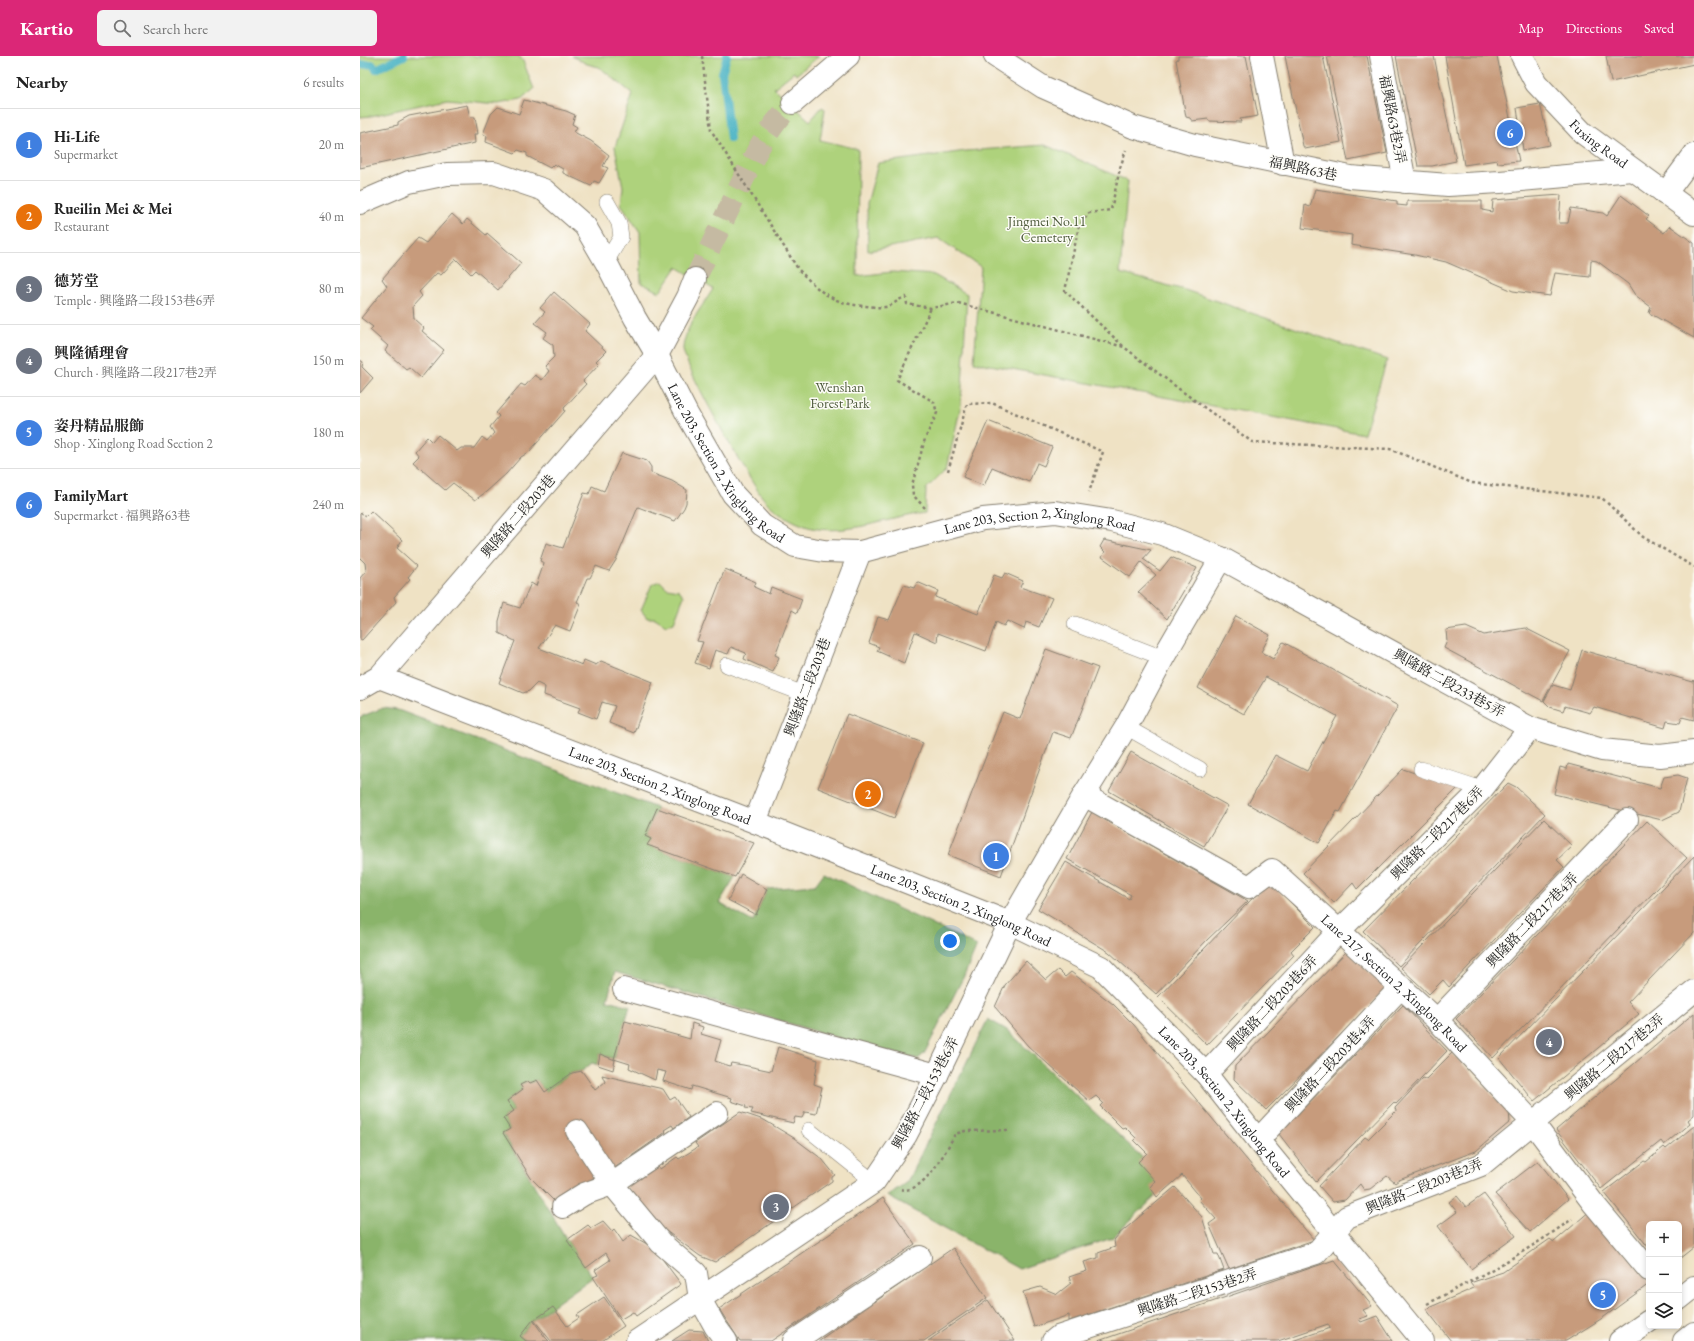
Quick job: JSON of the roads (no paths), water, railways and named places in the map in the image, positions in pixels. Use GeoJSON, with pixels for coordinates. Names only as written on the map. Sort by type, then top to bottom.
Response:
{"type":"FeatureCollection","features":[{"type":"Feature","properties":{"kind":"street"},"geometry":{"type":"LineString","coordinates":[[793,103],[848,56]]}},
{"type":"Feature","properties":{"kind":"street","name":"福興路63巷"},"geometry":{"type":"LineString","coordinates":[[995,56],[1043,87],[1133,127],[1195,145],[1350,177],[1448,185],[1500,182],[1632,170]]}},
{"type":"Feature","properties":{"kind":"street"},"geometry":{"type":"LineString","coordinates":[[1262,56],[1283,164]]}},
{"type":"Feature","properties":{"kind":"street","name":"福興路63巷2弄"},"geometry":{"type":"LineString","coordinates":[[1381,56],[1405,182]]}},
{"type":"Feature","properties":{"kind":"street","name":"Fuxing Road"},"geometry":{"type":"LineString","coordinates":[[1522,56],[1536,83],[1583,133],[1694,214]]}},
{"type":"Feature","properties":{"kind":"street"},"geometry":{"type":"LineString","coordinates":[[1665,194],[1694,155]]}},
{"type":"Feature","properties":{"kind":"street","name":"Lane 203, Section 2, Xinglong Road"},"geometry":{"type":"LineString","coordinates":[[360,203],[409,182],[447,174],[494,173],[544,190],[585,226],[606,262],[635,318],[658,354],[687,414],[733,494],[762,525],[795,546],[824,551],[860,552],[944,528],[983,519],[1055,512],[1134,526],[1162,534],[1221,558]]}},
{"type":"Feature","properties":{"kind":"street","name":"興隆路二段203巷"},"geometry":{"type":"LineString","coordinates":[[379,677],[658,354],[688,297],[695,279]]}},
{"type":"Feature","properties":{"kind":"street","name":"興隆路二段203巷"},"geometry":{"type":"LineString","coordinates":[[755,822],[860,552]]}},
{"type":"Feature","properties":{"kind":"street","name":"興隆路二段153巷6弄"},"geometry":{"type":"LineString","coordinates":[[637,1341],[878,1176],[906,1135],[937,1075],[1010,922],[1084,795],[1126,727],[1163,658],[1221,558]]}},
{"type":"Feature","properties":{"kind":"street","name":"興隆路二段233巷5弄"},"geometry":{"type":"LineString","coordinates":[[1221,558],[1530,728],[1602,750],[1660,756],[1694,752]]}},
{"type":"Feature","properties":{"kind":"street"},"geometry":{"type":"LineString","coordinates":[[360,688],[379,677]]}},
{"type":"Feature","properties":{"kind":"street","name":"Lane 203, Section 2, Xinglong Road"},"geometry":{"type":"LineString","coordinates":[[379,677],[1010,922],[1101,967],[1206,1074],[1258,1140],[1423,1341]]}},
{"type":"Feature","properties":{"kind":"street","name":"興隆路二段217巷6弄"},"geometry":{"type":"LineString","coordinates":[[1338,932],[1482,789],[1530,728]]}},
{"type":"Feature","properties":{"kind":"street","name":"Lane 217, Section 2, Xinglong Road"},"geometry":{"type":"LineString","coordinates":[[1084,795],[1249,887],[1272,870],[1338,932],[1402,987],[1437,1020],[1533,1123],[1593,1203],[1646,1266]]}},
{"type":"Feature","properties":{"kind":"street","name":"興隆路二段217巷4弄"},"geometry":{"type":"LineString","coordinates":[[1437,1020],[1627,820]]}},
{"type":"Feature","properties":{"kind":"street","name":"興隆路二段203巷6弄"},"geometry":{"type":"LineString","coordinates":[[1206,1074],[1338,932]]}},
{"type":"Feature","properties":{"kind":"street","name":"興隆路二段203巷4弄"},"geometry":{"type":"LineString","coordinates":[[1258,1140],[1402,987]]}},
{"type":"Feature","properties":{"kind":"street"},"geometry":{"type":"LineString","coordinates":[[624,989],[937,1075]]}},
{"type":"Feature","properties":{"kind":"street","name":"興隆路二段217巷2弄"},"geometry":{"type":"LineString","coordinates":[[1533,1123],[1694,991]]}},
{"type":"Feature","properties":{"kind":"street"},"geometry":{"type":"LineString","coordinates":[[563,1206],[584,1194],[612,1184],[716,1113]]}},
{"type":"Feature","properties":{"kind":"street","name":"興隆路二段203巷2弄"},"geometry":{"type":"LineString","coordinates":[[1334,1232],[1347,1217],[1481,1165],[1533,1123]]}},
{"type":"Feature","properties":{"kind":"street"},"geometry":{"type":"LineString","coordinates":[[577,1131],[612,1184],[661,1243],[696,1273],[700,1299],[715,1326],[726,1341]]}},
{"type":"Feature","properties":{"kind":"street","name":"興隆路二段153巷2弄"},"geometry":{"type":"LineString","coordinates":[[1053,1341],[1058,1337],[1316,1253],[1334,1232]]}},
{"type":"Feature","properties":{"kind":"street"},"geometry":{"type":"LineString","coordinates":[[794,1341],[920,1257]]}},
{"type":"Feature","properties":{"kind":"street"},"geometry":{"type":"LineString","coordinates":[[1682,1297],[1694,1287]]}},
{"type":"Feature","properties":{"kind":"street"},"geometry":{"type":"LineString","coordinates":[[1620,1341],[1646,1323]]}},
{"type":"Feature","properties":{"kind":"street"},"geometry":{"type":"LineString","coordinates":[[1684,1341],[1694,1333]]}},
{"type":"Feature","properties":{"kind":"lane"},"geometry":{"type":"LineString","coordinates":[[606,262],[621,237],[619,223],[607,202]]}},
{"type":"Feature","properties":{"kind":"lane"},"geometry":{"type":"LineString","coordinates":[[1075,624],[1163,658]]}},
{"type":"Feature","properties":{"kind":"lane"},"geometry":{"type":"LineString","coordinates":[[728,665],[804,694]]}},
{"type":"Feature","properties":{"kind":"lane"},"geometry":{"type":"LineString","coordinates":[[1126,727],[1200,769]]}},
{"type":"Feature","properties":{"kind":"lane"},"geometry":{"type":"LineString","coordinates":[[1421,768],[1482,789]]}},
{"type":"Feature","properties":{"kind":"lane"},"geometry":{"type":"LineString","coordinates":[[809,1130],[878,1176]]}},
{"type":"Feature","properties":{"kind":"waterway"},"geometry":{"type":"LineString","coordinates":[[360,65],[372,64],[376,69],[404,56]]}},
{"type":"Feature","properties":{"kind":"waterway"},"geometry":{"type":"LineString","coordinates":[[727,56],[722,73],[730,139]]}},
{"type":"Feature","properties":{"kind":"tunnel"},"geometry":{"type":"LineString","coordinates":[[695,279],[757,151],[773,126],[793,103]]}},
{"type":"Feature","properties":{"kind":"place","name":"FamilyMart"},"geometry":{"type":"Point","coordinates":[1510,133]}},
{"type":"Feature","properties":{"kind":"place","name":"Rueilin Mei & Mei"},"geometry":{"type":"Point","coordinates":[868,794]}},
{"type":"Feature","properties":{"kind":"place","name":"Hi-Life"},"geometry":{"type":"Point","coordinates":[996,856]}},
{"type":"Feature","properties":{"kind":"place","name":"興隆循理會"},"geometry":{"type":"Point","coordinates":[1549,1042]}},
{"type":"Feature","properties":{"kind":"place","name":"德芳堂"},"geometry":{"type":"Point","coordinates":[776,1207]}},
{"type":"Feature","properties":{"kind":"place","name":"姿丹精品服飾"},"geometry":{"type":"Point","coordinates":[1603,1295]}},
{"type":"Feature","properties":{"kind":"park label","name":"Jingmei No.11 Cemetery"},"geometry":{"type":"Point","coordinates":[1047,230]}},
{"type":"Feature","properties":{"kind":"park label","name":"Wenshan Forest Park"},"geometry":{"type":"Point","coordinates":[840,396]}}]}
